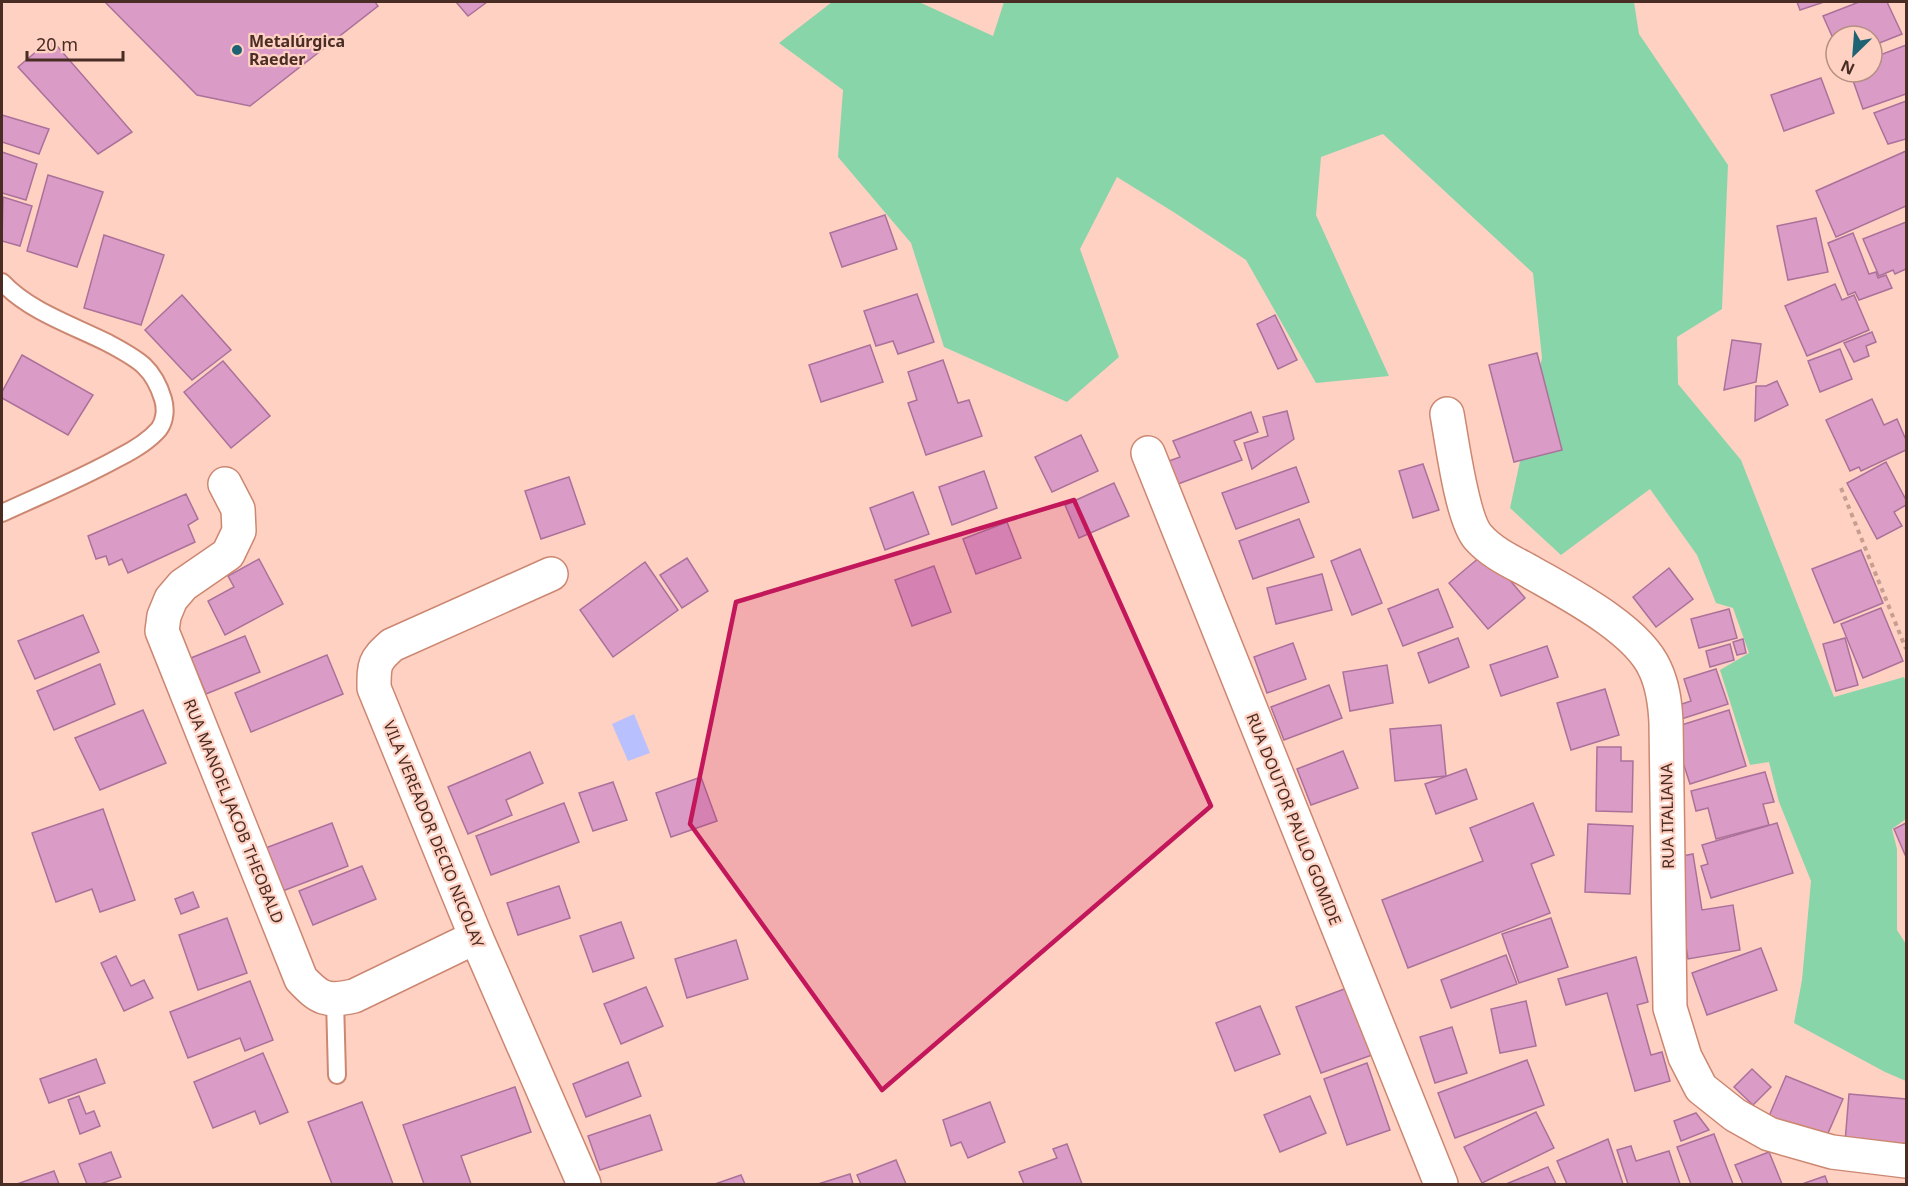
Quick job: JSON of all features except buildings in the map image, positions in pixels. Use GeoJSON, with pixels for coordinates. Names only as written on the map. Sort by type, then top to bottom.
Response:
{"type":"FeatureCollection","features":[{"type":"Feature","properties":{"kind":"street","name":"RUA ITALIANA"},"geometry":{"type":"LineString","coordinates":[[1447,414],[1467,514],[1477,536],[1494,551],[1597,611],[1632,637],[1654,666],[1664,692],[1670,1008],[1685,1057],[1701,1088],[1735,1115],[1769,1134],[1832,1152],[1906,1161]]}},
{"type":"Feature","properties":{"kind":"street","name":"RUA DOUTOR PAULO GOMIDE"},"geometry":{"type":"LineString","coordinates":[[1148,453],[1441,1185]]}},
{"type":"Feature","properties":{"kind":"street","name":"RUA MANOEL JACOB THEOBALD"},"geometry":{"type":"LineString","coordinates":[[225,484],[238,509],[239,531],[228,554],[183,585],[171,599],[164,616],[162,631],[301,979],[316,994],[335,1000]]}},
{"type":"Feature","properties":{"kind":"street","name":"VILA VEREADOR DECIO NICOLAY"},"geometry":{"type":"LineString","coordinates":[[551,574],[392,645],[378,657],[374,670],[375,688],[476,937],[584,1185]]}},
{"type":"Feature","properties":{"kind":"street"},"geometry":{"type":"LineString","coordinates":[[335,1000],[354,996],[476,937]]}},
{"type":"Feature","properties":{"kind":"lane"},"geometry":{"type":"LineString","coordinates":[[2,513],[91,473],[136,448],[159,429],[166,408],[160,387],[152,372],[137,359],[33,306],[5,289]]}},
{"type":"Feature","properties":{"kind":"lane"},"geometry":{"type":"LineString","coordinates":[[335,1000],[337,1075]]}},
{"type":"Feature","properties":{"kind":"path"},"geometry":{"type":"LineString","coordinates":[[1840,488],[1906,649]]}},
{"type":"Feature","properties":{"kind":"highlighted area"},"geometry":{"type":"Polygon","coordinates":[[[1074,500],[1211,806],[882,1090],[690,824],[736,602],[1074,500]]]}},
{"type":"Feature","properties":{"kind":"green space"},"geometry":{"type":"Polygon","coordinates":[[[832,2],[919,2],[993,36],[1004,2],[1634,2],[1639,34],[1728,165],[1722,309],[1677,337],[1678,384],[1741,460],[1834,697],[1904,677],[1906,682],[1906,819],[1892,829],[1897,849],[1897,930],[1906,944],[1906,1081],[1794,1023],[1802,980],[1811,881],[1779,802],[1769,762],[1750,765],[1720,670],[1749,653],[1733,608],[1716,603],[1697,555],[1650,489],[1561,555],[1510,508],[1542,358],[1533,273],[1383,134],[1321,157],[1316,215],[1389,376],[1316,383],[1246,260],[1117,177],[1080,249],[1119,357],[1067,402],[944,347],[911,243],[838,157],[843,90],[779,43],[832,2]]]}},
{"type":"Feature","properties":{"kind":"water"},"geometry":{"type":"Polygon","coordinates":[[[634,714],[650,753],[628,761],[612,724],[634,714]]]}},
{"type":"Feature","properties":{"kind":"place","name":"Metalúrgica Raeder"},"geometry":{"type":"Point","coordinates":[237,50]}}]}
